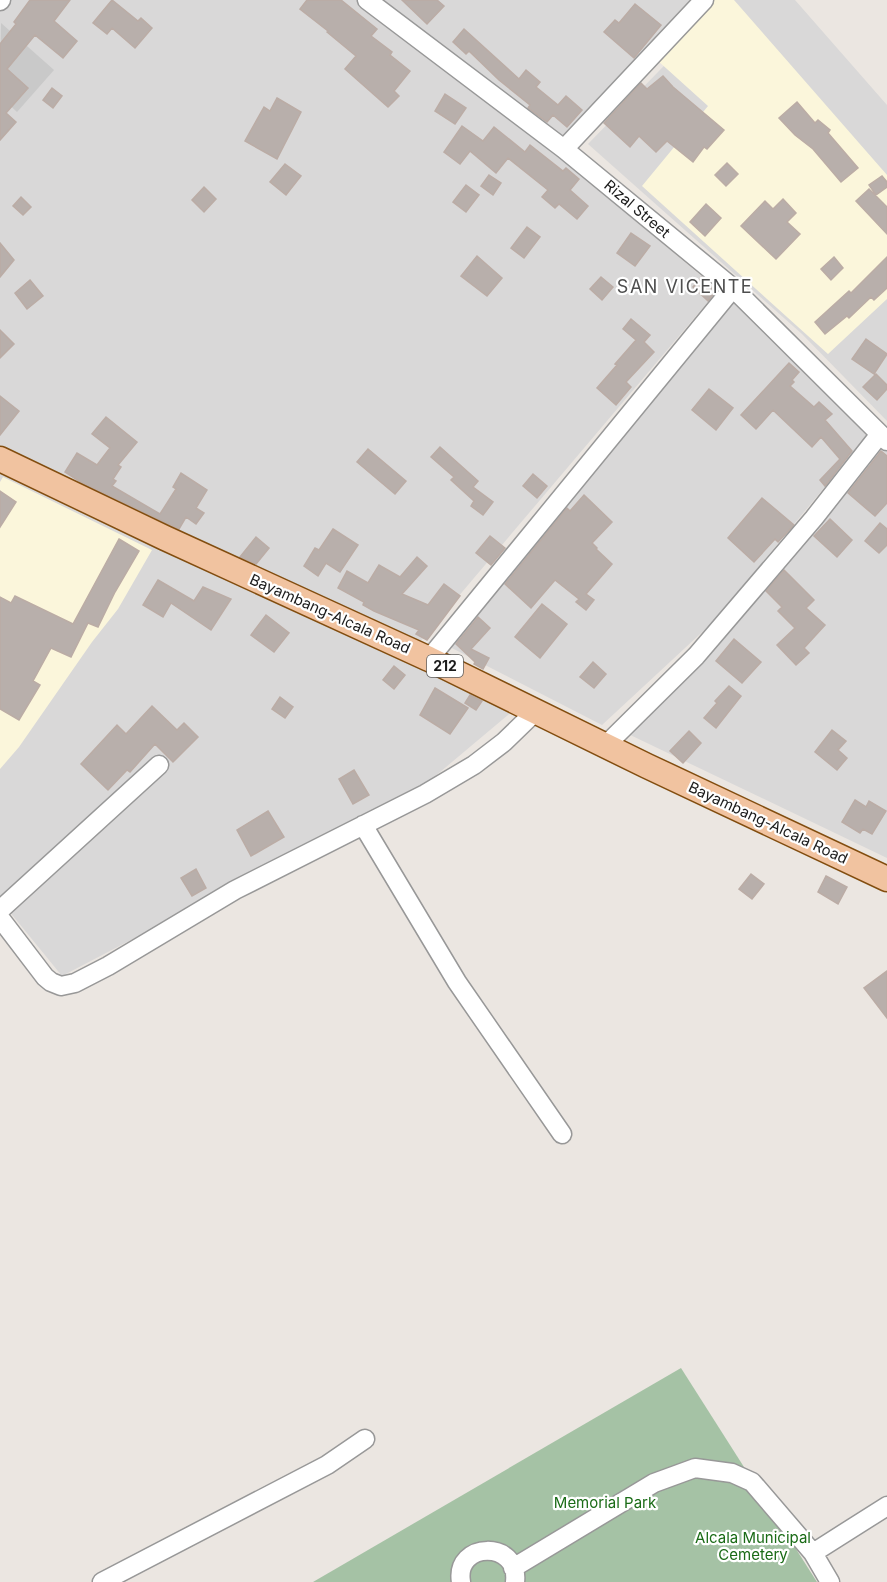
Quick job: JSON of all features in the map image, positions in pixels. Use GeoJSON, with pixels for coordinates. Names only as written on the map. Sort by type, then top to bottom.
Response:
{"type":"FeatureCollection","features":[{"type":"Feature","properties":{"kind":"main road","name":"Bayambang-Alcala Road"},"geometry":{"type":"LineString","coordinates":[[0,459],[165,538],[429,659],[887,879]]}},
{"type":"Feature","properties":{"kind":"street","name":"Rizal Street"},"geometry":{"type":"LineString","coordinates":[[367,0],[564,149],[733,288],[883,437]]}},
{"type":"Feature","properties":{"kind":"street"},"geometry":{"type":"LineString","coordinates":[[564,149],[704,0]]}},
{"type":"Feature","properties":{"kind":"street"},"geometry":{"type":"LineString","coordinates":[[429,659],[733,288]]}},
{"type":"Feature","properties":{"kind":"street"},"geometry":{"type":"LineString","coordinates":[[606,745],[696,656],[883,437]]}},
{"type":"Feature","properties":{"kind":"street"},"geometry":{"type":"LineString","coordinates":[[0,918],[45,977],[61,986],[75,983],[108,966],[235,890],[425,794],[474,765],[504,742],[536,711]]}},
{"type":"Feature","properties":{"kind":"street"},"geometry":{"type":"LineString","coordinates":[[0,910],[159,765]]}},
{"type":"Feature","properties":{"kind":"street"},"geometry":{"type":"LineString","coordinates":[[363,825],[457,982],[562,1134]]}},
{"type":"Feature","properties":{"kind":"street"},"geometry":{"type":"LineString","coordinates":[[102,1582],[327,1466],[365,1439]]}},
{"type":"Feature","properties":{"kind":"street"},"geometry":{"type":"LineString","coordinates":[[460,1582],[462,1567],[468,1558],[477,1552],[488,1550],[499,1552],[508,1558],[514,1575],[654,1483],[695,1468],[732,1473],[752,1482],[813,1553],[830,1582]]}},
{"type":"Feature","properties":{"kind":"street"},"geometry":{"type":"LineString","coordinates":[[813,1553],[887,1506]]}},
{"type":"Feature","properties":{"kind":"shaded area"},"geometry":{"type":"Polygon","coordinates":[[[0,0],[363,0],[557,155],[718,290],[418,644],[0,452],[0,0]]]}},
{"type":"Feature","properties":{"kind":"shaded area"},"geometry":{"type":"Polygon","coordinates":[[[380,0],[690,0],[562,137],[380,0]]]}},
{"type":"Feature","properties":{"kind":"shaded area"},"geometry":{"type":"Polygon","coordinates":[[[714,0],[734,0],[887,175],[887,299],[828,354],[642,186],[708,106],[657,60],[714,0]]]}},
{"type":"Feature","properties":{"kind":"shaded area"},"geometry":{"type":"Polygon","coordinates":[[[728,0],[795,0],[887,105],[887,421],[802,334],[588,144],[728,0]]]}},
{"type":"Feature","properties":{"kind":"shaded area"},"geometry":{"type":"Polygon","coordinates":[[[1,23],[54,70],[17,112],[0,96],[1,23]]]}},
{"type":"Feature","properties":{"kind":"shaded area"},"geometry":{"type":"Polygon","coordinates":[[[734,301],[867,436],[713,622],[602,725],[444,644],[734,301]]]}},
{"type":"Feature","properties":{"kind":"shaded area"},"geometry":{"type":"Polygon","coordinates":[[[880,443],[887,450],[887,858],[624,732],[880,443]]]}},
{"type":"Feature","properties":{"kind":"shaded area"},"geometry":{"type":"Polygon","coordinates":[[[0,469],[514,710],[421,788],[62,976],[0,900],[0,469]]]}},
{"type":"Feature","properties":{"kind":"shaded area"},"geometry":{"type":"Polygon","coordinates":[[[3,477],[152,550],[118,609],[92,642],[19,747],[0,769],[0,482],[3,477]]]}},
{"type":"Feature","properties":{"kind":"green space","name":"Memorial Park"},"geometry":{"type":"Polygon","coordinates":[[[681,1368],[817,1582],[313,1582],[681,1368]]]}},
{"type":"Feature","properties":{"kind":"building"},"geometry":{"type":"Polygon","coordinates":[[[30,0],[70,0],[54,21],[77,41],[63,58],[35,35],[7,69],[28,88],[6,113],[16,122],[0,140],[0,44],[16,24],[14,22],[30,0]]]}},
{"type":"Feature","properties":{"kind":"building"},"geometry":{"type":"Polygon","coordinates":[[[112,0],[138,21],[141,18],[152,28],[135,48],[112,28],[107,34],[93,23],[112,0]]]}},
{"type":"Feature","properties":{"kind":"building"},"geometry":{"type":"Polygon","coordinates":[[[307,0],[341,0],[377,29],[371,36],[392,52],[390,55],[410,71],[394,91],[399,96],[388,107],[345,69],[356,56],[300,9],[307,0]]]}},
{"type":"Feature","properties":{"kind":"building"},"geometry":{"type":"Polygon","coordinates":[[[402,0],[437,0],[444,6],[427,24],[402,0]]]}},
{"type":"Feature","properties":{"kind":"building"},"geometry":{"type":"Polygon","coordinates":[[[635,4],[661,25],[634,58],[604,32],[615,20],[619,23],[635,4]]]}},
{"type":"Feature","properties":{"kind":"building"},"geometry":{"type":"Polygon","coordinates":[[[464,29],[519,79],[526,70],[540,82],[536,87],[558,105],[566,96],[582,110],[567,127],[553,115],[547,122],[528,108],[530,105],[499,80],[469,51],[466,54],[453,42],[464,29]]]}},
{"type":"Feature","properties":{"kind":"building"},"geometry":{"type":"Polygon","coordinates":[[[663,76],[724,130],[707,149],[704,147],[693,162],[667,141],[656,152],[639,136],[630,147],[604,123],[641,83],[647,89],[663,76]]]}},
{"type":"Feature","properties":{"kind":"building"},"geometry":{"type":"Polygon","coordinates":[[[52,88],[62,96],[53,108],[43,100],[52,88]]]}},
{"type":"Feature","properties":{"kind":"building"},"geometry":{"type":"Polygon","coordinates":[[[445,94],[466,108],[455,124],[435,111],[445,94]]]}},
{"type":"Feature","properties":{"kind":"building"},"geometry":{"type":"Polygon","coordinates":[[[277,98],[301,112],[277,159],[245,141],[264,107],[270,111],[277,98]]]}},
{"type":"Feature","properties":{"kind":"building"},"geometry":{"type":"Polygon","coordinates":[[[797,102],[815,123],[818,120],[830,130],[828,133],[858,168],[841,182],[813,149],[779,118],[797,102]]]}},
{"type":"Feature","properties":{"kind":"building"},"geometry":{"type":"Polygon","coordinates":[[[462,126],[483,141],[494,127],[525,152],[530,145],[563,171],[566,168],[579,179],[570,190],[588,206],[577,219],[559,204],[555,208],[542,197],[548,190],[508,158],[496,173],[470,151],[460,164],[444,152],[462,126]]]}},
{"type":"Feature","properties":{"kind":"building"},"geometry":{"type":"Polygon","coordinates":[[[727,163],[738,174],[726,186],[715,175],[727,163]]]}},
{"type":"Feature","properties":{"kind":"building"},"geometry":{"type":"Polygon","coordinates":[[[285,164],[301,176],[286,195],[270,182],[285,164]]]}},
{"type":"Feature","properties":{"kind":"building"},"geometry":{"type":"Polygon","coordinates":[[[489,175],[501,183],[493,195],[481,186],[489,175]]]}},
{"type":"Feature","properties":{"kind":"building"},"geometry":{"type":"Polygon","coordinates":[[[882,176],[887,182],[887,187],[876,195],[869,185],[882,176]]]}},
{"type":"Feature","properties":{"kind":"building"},"geometry":{"type":"Polygon","coordinates":[[[466,185],[479,195],[466,212],[453,202],[466,185]]]}},
{"type":"Feature","properties":{"kind":"building"},"geometry":{"type":"Polygon","coordinates":[[[204,187],[216,199],[204,212],[192,200],[204,187]]]}},
{"type":"Feature","properties":{"kind":"building"},"geometry":{"type":"Polygon","coordinates":[[[869,189],[887,207],[887,234],[856,201],[869,189]]]}},
{"type":"Feature","properties":{"kind":"building"},"geometry":{"type":"Polygon","coordinates":[[[21,197],[31,207],[23,215],[13,206],[21,197]]]}},
{"type":"Feature","properties":{"kind":"building"},"geometry":{"type":"Polygon","coordinates":[[[783,199],[796,213],[787,222],[800,234],[776,259],[741,226],[765,201],[773,209],[783,199]]]}},
{"type":"Feature","properties":{"kind":"building"},"geometry":{"type":"Polygon","coordinates":[[[706,204],[721,218],[705,236],[690,222],[706,204]]]}},
{"type":"Feature","properties":{"kind":"building"},"geometry":{"type":"Polygon","coordinates":[[[527,227],[540,237],[524,258],[511,248],[527,227]]]}},
{"type":"Feature","properties":{"kind":"building"},"geometry":{"type":"Polygon","coordinates":[[[631,233],[650,246],[635,266],[617,253],[631,233]]]}},
{"type":"Feature","properties":{"kind":"building"},"geometry":{"type":"Polygon","coordinates":[[[0,243],[14,260],[0,277],[0,243]]]}},
{"type":"Feature","properties":{"kind":"building"},"geometry":{"type":"Polygon","coordinates":[[[477,256],[502,278],[487,296],[461,276],[477,256]]]}},
{"type":"Feature","properties":{"kind":"building"},"geometry":{"type":"Polygon","coordinates":[[[834,257],[843,268],[831,280],[821,269],[834,257]]]}},
{"type":"Feature","properties":{"kind":"building"},"geometry":{"type":"Polygon","coordinates":[[[887,257],[887,288],[874,300],[871,297],[849,318],[847,316],[825,334],[815,322],[849,291],[851,293],[887,257]]]}},
{"type":"Feature","properties":{"kind":"building"},"geometry":{"type":"Polygon","coordinates":[[[601,277],[613,287],[602,300],[590,289],[601,277]]]}},
{"type":"Feature","properties":{"kind":"building"},"geometry":{"type":"Polygon","coordinates":[[[702,277],[716,291],[708,301],[693,287],[702,277]]]}},
{"type":"Feature","properties":{"kind":"building"},"geometry":{"type":"Polygon","coordinates":[[[30,280],[43,296],[27,309],[15,293],[30,280]]]}},
{"type":"Feature","properties":{"kind":"building"},"geometry":{"type":"Polygon","coordinates":[[[631,319],[650,335],[644,342],[654,352],[626,382],[631,387],[616,405],[597,388],[636,340],[623,329],[631,319]]]}},
{"type":"Feature","properties":{"kind":"building"},"geometry":{"type":"Polygon","coordinates":[[[0,330],[14,344],[0,358],[0,330]]]}},
{"type":"Feature","properties":{"kind":"building"},"geometry":{"type":"Polygon","coordinates":[[[866,339],[887,354],[874,374],[852,359],[866,339]]]}},
{"type":"Feature","properties":{"kind":"building"},"geometry":{"type":"Polygon","coordinates":[[[789,363],[799,372],[790,386],[814,407],[819,402],[832,414],[825,420],[852,451],[825,486],[820,480],[840,459],[821,437],[812,447],[773,410],[756,429],[741,415],[789,363]]]}},
{"type":"Feature","properties":{"kind":"building"},"geometry":{"type":"Polygon","coordinates":[[[876,374],[887,385],[887,389],[877,400],[863,387],[876,374]]]}},
{"type":"Feature","properties":{"kind":"building"},"geometry":{"type":"Polygon","coordinates":[[[709,389],[733,408],[716,430],[692,410],[709,389]]]}},
{"type":"Feature","properties":{"kind":"building"},"geometry":{"type":"Polygon","coordinates":[[[0,396],[19,411],[0,435],[0,396]]]}},
{"type":"Feature","properties":{"kind":"building"},"geometry":{"type":"Polygon","coordinates":[[[106,417],[137,442],[118,465],[121,467],[113,479],[116,481],[112,486],[160,514],[176,489],[173,487],[181,473],[207,490],[196,508],[204,513],[196,524],[186,517],[179,529],[82,483],[65,472],[77,453],[97,465],[110,448],[92,434],[106,417]]]}},
{"type":"Feature","properties":{"kind":"building"},"geometry":{"type":"Polygon","coordinates":[[[440,447],[478,481],[473,487],[493,502],[483,515],[471,506],[474,501],[451,480],[454,477],[431,457],[440,447]]]}},
{"type":"Feature","properties":{"kind":"building"},"geometry":{"type":"Polygon","coordinates":[[[368,449],[406,481],[395,494],[357,462],[368,449]]]}},
{"type":"Feature","properties":{"kind":"building"},"geometry":{"type":"Polygon","coordinates":[[[881,451],[887,456],[887,503],[875,516],[848,493],[881,451]]]}},
{"type":"Feature","properties":{"kind":"building"},"geometry":{"type":"Polygon","coordinates":[[[533,474],[547,486],[537,498],[523,486],[533,474]]]}},
{"type":"Feature","properties":{"kind":"building"},"geometry":{"type":"Polygon","coordinates":[[[0,491],[16,502],[0,527],[0,491]]]}},
{"type":"Feature","properties":{"kind":"building"},"geometry":{"type":"Polygon","coordinates":[[[584,495],[612,522],[592,543],[612,564],[586,594],[594,600],[586,610],[576,602],[579,599],[555,580],[531,608],[505,584],[567,508],[570,511],[584,495]]]}},
{"type":"Feature","properties":{"kind":"building"},"geometry":{"type":"Polygon","coordinates":[[[762,498],[794,525],[778,542],[775,539],[754,562],[728,538],[762,498]]]}},
{"type":"Feature","properties":{"kind":"building"},"geometry":{"type":"Polygon","coordinates":[[[830,519],[852,540],[837,557],[814,536],[830,519]]]}},
{"type":"Feature","properties":{"kind":"building"},"geometry":{"type":"Polygon","coordinates":[[[880,523],[887,529],[887,545],[879,553],[865,541],[880,523]]]}},
{"type":"Feature","properties":{"kind":"building"},"geometry":{"type":"Polygon","coordinates":[[[333,529],[358,545],[340,572],[326,563],[318,576],[304,566],[315,548],[319,550],[333,529]]]}},
{"type":"Feature","properties":{"kind":"building"},"geometry":{"type":"Polygon","coordinates":[[[490,536],[505,548],[491,565],[476,553],[490,536]]]}},
{"type":"Feature","properties":{"kind":"building"},"geometry":{"type":"Polygon","coordinates":[[[256,537],[269,548],[256,564],[240,557],[256,537]]]}},
{"type":"Feature","properties":{"kind":"building"},"geometry":{"type":"Polygon","coordinates":[[[119,539],[139,551],[98,627],[88,623],[71,657],[51,648],[33,681],[40,685],[19,720],[0,709],[0,597],[11,603],[15,596],[73,624],[119,539]]]}},
{"type":"Feature","properties":{"kind":"building"},"geometry":{"type":"Polygon","coordinates":[[[417,557],[427,566],[402,594],[428,605],[444,584],[460,596],[427,640],[416,634],[419,630],[374,611],[363,605],[364,602],[338,588],[347,571],[368,583],[379,565],[400,577],[417,557]]]}},
{"type":"Feature","properties":{"kind":"building"},"geometry":{"type":"Polygon","coordinates":[[[784,570],[814,600],[806,608],[825,625],[804,648],[809,653],[796,665],[777,645],[795,628],[778,611],[782,607],[766,591],[784,570]]]}},
{"type":"Feature","properties":{"kind":"building"},"geometry":{"type":"Polygon","coordinates":[[[158,580],[194,601],[203,587],[231,599],[211,630],[171,603],[163,617],[143,605],[158,580]]]}},
{"type":"Feature","properties":{"kind":"building"},"geometry":{"type":"Polygon","coordinates":[[[542,604],[567,624],[540,658],[515,637],[542,604]]]}},
{"type":"Feature","properties":{"kind":"building"},"geometry":{"type":"Polygon","coordinates":[[[266,615],[289,633],[274,652],[251,635],[266,615]]]}},
{"type":"Feature","properties":{"kind":"building"},"geometry":{"type":"Polygon","coordinates":[[[478,617],[490,628],[471,649],[489,658],[483,669],[474,664],[475,662],[456,644],[478,617]]]}},
{"type":"Feature","properties":{"kind":"building"},"geometry":{"type":"Polygon","coordinates":[[[734,639],[761,662],[742,683],[716,661],[734,639]]]}},
{"type":"Feature","properties":{"kind":"building"},"geometry":{"type":"Polygon","coordinates":[[[593,662],[606,674],[594,688],[580,677],[593,662]]]}},
{"type":"Feature","properties":{"kind":"building"},"geometry":{"type":"Polygon","coordinates":[[[394,666],[405,675],[394,689],[383,680],[394,666]]]}},
{"type":"Feature","properties":{"kind":"building"},"geometry":{"type":"Polygon","coordinates":[[[729,686],[741,696],[716,728],[704,718],[729,686]]]}},
{"type":"Feature","properties":{"kind":"building"},"geometry":{"type":"Polygon","coordinates":[[[435,688],[468,708],[450,734],[420,715],[435,688]]]}},
{"type":"Feature","properties":{"kind":"building"},"geometry":{"type":"Polygon","coordinates":[[[470,695],[482,701],[476,710],[465,703],[470,695]]]}},
{"type":"Feature","properties":{"kind":"building"},"geometry":{"type":"Polygon","coordinates":[[[280,697],[293,707],[285,718],[272,709],[280,697]]]}},
{"type":"Feature","properties":{"kind":"building"},"geometry":{"type":"Polygon","coordinates":[[[152,706],[177,730],[184,723],[198,737],[173,762],[155,744],[130,772],[127,770],[108,790],[81,764],[117,725],[126,734],[152,706]]]}},
{"type":"Feature","properties":{"kind":"building"},"geometry":{"type":"Polygon","coordinates":[[[832,730],[846,741],[838,750],[847,758],[837,770],[815,752],[832,730]]]}},
{"type":"Feature","properties":{"kind":"building"},"geometry":{"type":"Polygon","coordinates":[[[689,731],[701,743],[683,763],[670,751],[689,731]]]}},
{"type":"Feature","properties":{"kind":"building"},"geometry":{"type":"Polygon","coordinates":[[[354,770],[369,795],[353,804],[339,779],[354,770]]]}},
{"type":"Feature","properties":{"kind":"building"},"geometry":{"type":"Polygon","coordinates":[[[855,800],[866,807],[869,801],[886,811],[872,834],[863,829],[860,833],[842,822],[855,800]]]}},
{"type":"Feature","properties":{"kind":"building"},"geometry":{"type":"Polygon","coordinates":[[[268,811],[284,837],[251,856],[237,830],[268,811]]]}},
{"type":"Feature","properties":{"kind":"building"},"geometry":{"type":"Polygon","coordinates":[[[196,869],[206,888],[192,896],[181,878],[196,869]]]}},
{"type":"Feature","properties":{"kind":"building"},"geometry":{"type":"Polygon","coordinates":[[[751,874],[764,884],[752,899],[739,889],[751,874]]]}},
{"type":"Feature","properties":{"kind":"building"},"geometry":{"type":"Polygon","coordinates":[[[826,876],[847,887],[838,904],[818,892],[826,876]]]}},
{"type":"Feature","properties":{"kind":"building"},"geometry":{"type":"Polygon","coordinates":[[[887,971],[887,1018],[864,988],[887,971]]]}},
{"type":"Feature","properties":{"kind":"district","name":"SAN VICENTE"},"geometry":{"type":"Point","coordinates":[685,287]}},
{"type":"Feature","properties":{"kind":"park label","name":"Alcala Municipal Cemetery"},"geometry":{"type":"Point","coordinates":[753,1546]}}]}
